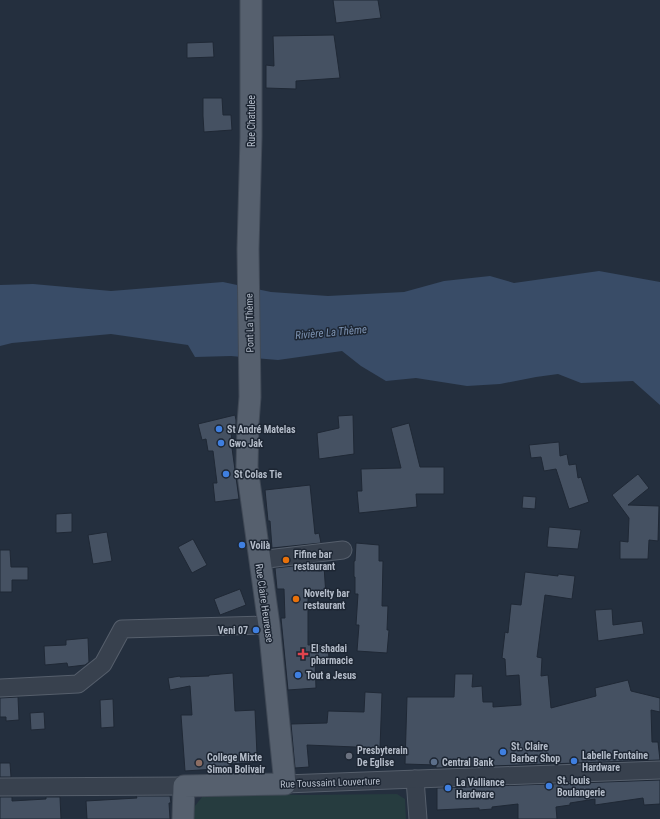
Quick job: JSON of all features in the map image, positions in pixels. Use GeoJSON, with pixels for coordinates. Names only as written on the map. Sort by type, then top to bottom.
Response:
{"type":"FeatureCollection","features":[{"type":"Feature","properties":{"kind":"main road","name":"Rue Chatulee"},"geometry":{"type":"LineString","coordinates":[[249,245],[251,0]]}},
{"type":"Feature","properties":{"kind":"main road","name":"Pont La Thème"},"geometry":{"type":"LineString","coordinates":[[248,423],[250,397],[249,245]]}},
{"type":"Feature","properties":{"kind":"main road","name":"Rue Claire Heureuse"},"geometry":{"type":"LineString","coordinates":[[248,423],[246,467],[268,625],[285,784]]}},
{"type":"Feature","properties":{"kind":"main road","name":"Rue Toussaint Louverture"},"geometry":{"type":"LineString","coordinates":[[184,786],[285,784]]}},
{"type":"Feature","properties":{"kind":"main road"},"geometry":{"type":"LineString","coordinates":[[184,786],[184,819]]}},
{"type":"Feature","properties":{"kind":"street"},"geometry":{"type":"LineString","coordinates":[[259,560],[343,550]]}},
{"type":"Feature","properties":{"kind":"street"},"geometry":{"type":"LineString","coordinates":[[0,688],[78,684],[103,664],[122,629],[268,625]]}},
{"type":"Feature","properties":{"kind":"street","name":"Rue Toussaint Louverture"},"geometry":{"type":"LineString","coordinates":[[285,784],[660,770]]}},
{"type":"Feature","properties":{"kind":"street"},"geometry":{"type":"LineString","coordinates":[[415,779],[418,819]]}},
{"type":"Feature","properties":{"kind":"street","name":"Rue Toussaint Louverture"},"geometry":{"type":"LineString","coordinates":[[0,787],[184,786]]}},
{"type":"Feature","properties":{"kind":"green space"},"geometry":{"type":"Polygon","coordinates":[[[226,793],[302,795],[397,794],[405,799],[406,819],[187,819],[187,816],[202,797],[226,793]]]}},
{"type":"Feature","properties":{"kind":"water","name":"Rivière La Thème"},"geometry":{"type":"Polygon","coordinates":[[[599,271],[660,282],[660,405],[633,381],[581,383],[558,374],[500,384],[467,386],[416,378],[386,381],[361,366],[342,351],[278,360],[231,356],[195,357],[188,345],[111,334],[12,343],[0,346],[0,285],[33,284],[111,291],[223,282],[271,292],[328,296],[404,292],[444,281],[490,276],[514,283],[599,271]]]}},
{"type":"Feature","properties":{"kind":"building"},"geometry":{"type":"Polygon","coordinates":[[[333,0],[378,0],[381,18],[336,23],[333,0]]]}},
{"type":"Feature","properties":{"kind":"building"},"geometry":{"type":"Polygon","coordinates":[[[334,35],[340,78],[296,81],[296,89],[266,88],[266,65],[274,66],[273,36],[334,35]]]}},
{"type":"Feature","properties":{"kind":"building"},"geometry":{"type":"Polygon","coordinates":[[[213,42],[214,57],[187,58],[187,43],[213,42]]]}},
{"type":"Feature","properties":{"kind":"building"},"geometry":{"type":"Polygon","coordinates":[[[203,98],[222,98],[223,115],[231,115],[232,130],[204,132],[203,98]]]}},
{"type":"Feature","properties":{"kind":"building"},"geometry":{"type":"Polygon","coordinates":[[[235,415],[236,431],[231,433],[239,499],[215,502],[213,483],[217,483],[213,451],[208,451],[206,439],[202,440],[198,424],[235,415]]]}},
{"type":"Feature","properties":{"kind":"building"},"geometry":{"type":"Polygon","coordinates":[[[353,415],[354,454],[319,459],[317,433],[339,428],[338,416],[353,415]]]}},
{"type":"Feature","properties":{"kind":"building"},"geometry":{"type":"Polygon","coordinates":[[[409,423],[420,467],[444,467],[444,494],[416,494],[417,507],[359,513],[357,491],[362,491],[361,469],[401,468],[391,428],[409,423]]]}},
{"type":"Feature","properties":{"kind":"building"},"geometry":{"type":"Polygon","coordinates":[[[559,442],[560,456],[567,454],[569,465],[576,464],[578,478],[581,477],[589,502],[569,509],[556,469],[544,471],[541,457],[531,458],[529,445],[559,442]]]}},
{"type":"Feature","properties":{"kind":"building"},"geometry":{"type":"Polygon","coordinates":[[[638,474],[649,488],[628,505],[659,506],[658,541],[649,540],[648,559],[620,559],[620,541],[628,542],[629,518],[612,495],[638,474]]]}},
{"type":"Feature","properties":{"kind":"building"},"geometry":{"type":"Polygon","coordinates":[[[310,485],[315,534],[319,533],[321,543],[272,548],[270,521],[268,521],[265,490],[310,485]]]}},
{"type":"Feature","properties":{"kind":"building"},"geometry":{"type":"Polygon","coordinates":[[[523,496],[536,497],[535,509],[522,508],[523,496]]]}},
{"type":"Feature","properties":{"kind":"building"},"geometry":{"type":"Polygon","coordinates":[[[72,513],[72,532],[56,533],[56,514],[72,513]]]}},
{"type":"Feature","properties":{"kind":"building"},"geometry":{"type":"Polygon","coordinates":[[[549,527],[581,530],[578,549],[547,547],[549,527]]]}},
{"type":"Feature","properties":{"kind":"building"},"geometry":{"type":"Polygon","coordinates":[[[107,532],[112,561],[93,564],[88,535],[107,532]]]}},
{"type":"Feature","properties":{"kind":"building"},"geometry":{"type":"Polygon","coordinates":[[[193,539],[207,565],[192,573],[178,547],[193,539]]]}},
{"type":"Feature","properties":{"kind":"building"},"geometry":{"type":"Polygon","coordinates":[[[356,543],[379,545],[379,561],[383,561],[382,606],[388,606],[387,630],[389,630],[387,653],[357,651],[359,625],[356,625],[358,594],[355,594],[354,577],[356,543]]]}},
{"type":"Feature","properties":{"kind":"building"},"geometry":{"type":"Polygon","coordinates":[[[0,550],[10,550],[11,567],[28,567],[28,580],[12,580],[12,592],[0,592],[0,550]]]}},
{"type":"Feature","properties":{"kind":"building"},"geometry":{"type":"Polygon","coordinates":[[[320,563],[324,566],[326,596],[308,598],[308,645],[328,644],[329,659],[315,660],[316,688],[288,690],[281,618],[285,618],[284,589],[277,589],[275,568],[320,563]]]}},
{"type":"Feature","properties":{"kind":"building"},"geometry":{"type":"Polygon","coordinates":[[[525,572],[558,576],[558,574],[575,576],[572,599],[545,595],[537,657],[542,658],[541,676],[548,675],[551,708],[596,696],[595,688],[628,680],[631,691],[660,698],[660,712],[651,710],[652,742],[658,742],[660,760],[436,768],[436,765],[405,764],[407,697],[454,697],[455,674],[473,674],[472,687],[482,686],[483,702],[493,702],[493,707],[521,705],[519,675],[506,676],[505,659],[502,658],[505,632],[508,633],[511,604],[521,605],[525,572]]]}},
{"type":"Feature","properties":{"kind":"building"},"geometry":{"type":"Polygon","coordinates":[[[240,589],[246,605],[220,615],[214,599],[240,589]]]}},
{"type":"Feature","properties":{"kind":"building"},"geometry":{"type":"Polygon","coordinates":[[[612,609],[613,625],[642,621],[644,634],[598,641],[595,610],[612,609]]]}},
{"type":"Feature","properties":{"kind":"building"},"geometry":{"type":"Polygon","coordinates":[[[88,638],[89,662],[85,665],[68,667],[67,663],[45,665],[44,646],[66,645],[66,640],[88,638]]]}},
{"type":"Feature","properties":{"kind":"building"},"geometry":{"type":"Polygon","coordinates":[[[233,673],[235,711],[255,710],[257,755],[253,756],[253,763],[230,764],[230,772],[215,772],[215,769],[185,771],[181,715],[192,715],[190,686],[170,690],[168,678],[233,673]]]}},
{"type":"Feature","properties":{"kind":"building"},"geometry":{"type":"Polygon","coordinates":[[[365,692],[382,693],[380,748],[307,745],[309,767],[295,768],[291,724],[327,723],[328,711],[364,712],[365,692]]]}},
{"type":"Feature","properties":{"kind":"building"},"geometry":{"type":"Polygon","coordinates":[[[18,697],[19,720],[6,721],[6,717],[0,717],[0,698],[18,697]]]}},
{"type":"Feature","properties":{"kind":"building"},"geometry":{"type":"Polygon","coordinates":[[[113,699],[114,727],[101,728],[100,700],[113,699]]]}},
{"type":"Feature","properties":{"kind":"building"},"geometry":{"type":"Polygon","coordinates":[[[44,712],[45,729],[31,730],[30,713],[44,712]]]}},
{"type":"Feature","properties":{"kind":"building"},"geometry":{"type":"Polygon","coordinates":[[[0,763],[10,763],[11,777],[0,777],[0,763]]]}},
{"type":"Feature","properties":{"kind":"building"},"geometry":{"type":"Polygon","coordinates":[[[660,780],[660,804],[644,805],[643,798],[595,805],[595,799],[556,807],[557,819],[518,819],[518,804],[479,810],[479,808],[437,810],[437,788],[660,780]]]}},
{"type":"Feature","properties":{"kind":"building"},"geometry":{"type":"Polygon","coordinates":[[[136,796],[170,796],[170,819],[87,819],[86,801],[137,798],[136,796]]]}},
{"type":"Feature","properties":{"kind":"building"},"geometry":{"type":"Polygon","coordinates":[[[0,797],[12,797],[12,801],[60,797],[61,819],[0,819],[0,797]]]}},
{"type":"Feature","properties":{"kind":"place","name":"St André Matelas"},"geometry":{"type":"Point","coordinates":[219,429]}},
{"type":"Feature","properties":{"kind":"place","name":"Gwo Jak"},"geometry":{"type":"Point","coordinates":[221,443]}},
{"type":"Feature","properties":{"kind":"place","name":"St Colas Tie"},"geometry":{"type":"Point","coordinates":[226,474]}},
{"type":"Feature","properties":{"kind":"place","name":"Voilà"},"geometry":{"type":"Point","coordinates":[242,545]}},
{"type":"Feature","properties":{"kind":"place","name":"Fifine bar restaurant"},"geometry":{"type":"Point","coordinates":[286,560]}},
{"type":"Feature","properties":{"kind":"place","name":"Novelty bar restaurant"},"geometry":{"type":"Point","coordinates":[296,599]}},
{"type":"Feature","properties":{"kind":"place","name":"Veni 07"},"geometry":{"type":"Point","coordinates":[256,630]}},
{"type":"Feature","properties":{"kind":"place","name":"El shadai pharmacie"},"geometry":{"type":"Point","coordinates":[303,654]}},
{"type":"Feature","properties":{"kind":"place","name":"Tout a Jesus"},"geometry":{"type":"Point","coordinates":[298,675]}},
{"type":"Feature","properties":{"kind":"place","name":"St. Claire Barber Shop"},"geometry":{"type":"Point","coordinates":[503,752]}},
{"type":"Feature","properties":{"kind":"place","name":"Presbyterain De Eglise"},"geometry":{"type":"Point","coordinates":[349,756]}},
{"type":"Feature","properties":{"kind":"place","name":"Labelle Fontaine Hardware"},"geometry":{"type":"Point","coordinates":[574,761]}},
{"type":"Feature","properties":{"kind":"place","name":"Central Bank"},"geometry":{"type":"Point","coordinates":[434,762]}},
{"type":"Feature","properties":{"kind":"place","name":"College Mixte Simon Bolivair"},"geometry":{"type":"Point","coordinates":[199,763]}},
{"type":"Feature","properties":{"kind":"place","name":"St. louis Boulangerie"},"geometry":{"type":"Point","coordinates":[549,786]}},
{"type":"Feature","properties":{"kind":"place","name":"La Valliance Hardware"},"geometry":{"type":"Point","coordinates":[448,788]}}]}
